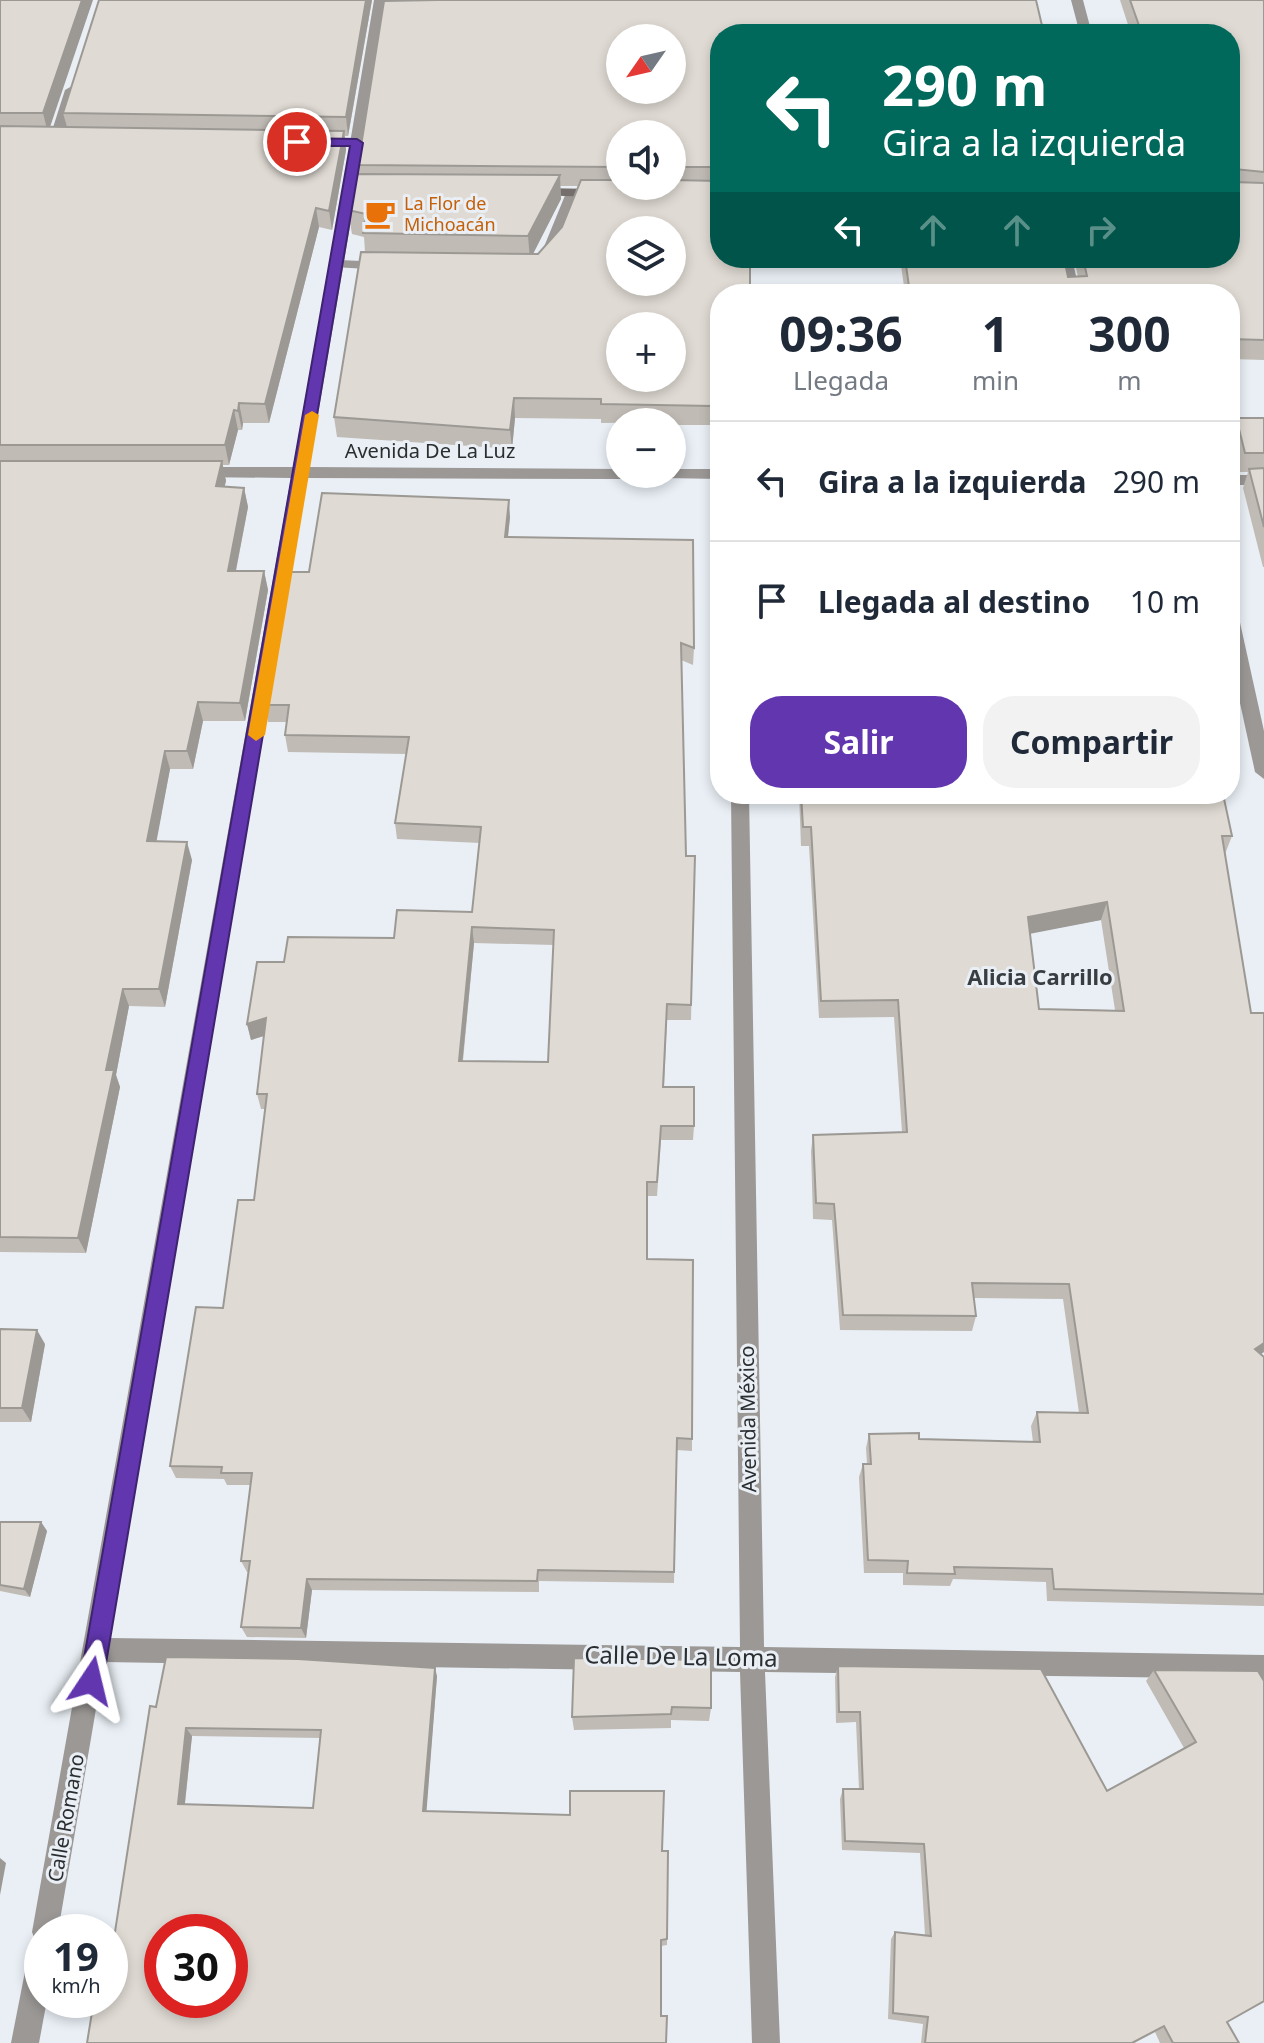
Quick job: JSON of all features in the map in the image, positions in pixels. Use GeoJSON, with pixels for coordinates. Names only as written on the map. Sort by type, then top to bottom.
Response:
{"type":"FeatureCollection","features":[{"type":"Feature","properties":{"kind":"main road"},"geometry":{"type":"LineString","coordinates":[[49,140],[72,140]]}},
{"type":"Feature","properties":{"kind":"main road"},"geometry":{"type":"LineString","coordinates":[[309,142],[357,143]]}},
{"type":"Feature","properties":{"kind":"main road","name":"Calle Romano"},"geometry":{"type":"LineString","coordinates":[[349,191],[357,143]]}},
{"type":"Feature","properties":{"kind":"main road"},"geometry":{"type":"LineString","coordinates":[[349,191],[397,192]]}},
{"type":"Feature","properties":{"kind":"main road"},"geometry":{"type":"LineString","coordinates":[[525,192],[606,193]]}},
{"type":"Feature","properties":{"kind":"street"},"geometry":{"type":"LineString","coordinates":[[1077,0],[1083,24]]}},
{"type":"Feature","properties":{"kind":"street","name":"Calle Romano"},"geometry":{"type":"LineString","coordinates":[[357,143],[383,9]]}},
{"type":"Feature","properties":{"kind":"street"},"geometry":{"type":"LineString","coordinates":[[49,140],[78,70]]}},
{"type":"Feature","properties":{"kind":"street","name":"Calle Romano"},"geometry":{"type":"LineString","coordinates":[[48,1914],[97,1650],[349,191]]}},
{"type":"Feature","properties":{"kind":"street"},"geometry":{"type":"LineString","coordinates":[[534,267],[546,260],[554,237],[569,216],[573,193]]}},
{"type":"Feature","properties":{"kind":"street"},"geometry":{"type":"LineString","coordinates":[[338,264],[406,266]]}},
{"type":"Feature","properties":{"kind":"street","name":"Avenida De La Luz"},"geometry":{"type":"LineString","coordinates":[[175,472],[606,474]]}},
{"type":"Feature","properties":{"kind":"street"},"geometry":{"type":"LineString","coordinates":[[686,474],[710,474]]}},
{"type":"Feature","properties":{"kind":"street"},"geometry":{"type":"LineString","coordinates":[[1240,480],[1264,480]]}},
{"type":"Feature","properties":{"kind":"street"},"geometry":{"type":"LineString","coordinates":[[1240,663],[1264,772]]}},
{"type":"Feature","properties":{"kind":"street","name":"Avenida México"},"geometry":{"type":"LineString","coordinates":[[740,804],[752,1657],[766,2043]]}},
{"type":"Feature","properties":{"kind":"street","name":"Calle De La Loma"},"geometry":{"type":"LineString","coordinates":[[97,1650],[752,1657],[1264,1667]]}},
{"type":"Feature","properties":{"kind":"street"},"geometry":{"type":"LineString","coordinates":[[25,2043],[30,2018]]}},
{"type":"Feature","properties":{"kind":"building"},"geometry":{"type":"Polygon","coordinates":[[[0,0],[82,0],[43,113],[0,113],[0,0]]]}},
{"type":"Feature","properties":{"kind":"building"},"geometry":{"type":"Polygon","coordinates":[[[99,0],[366,0],[346,117],[63,113],[99,0]]]}},
{"type":"Feature","properties":{"kind":"building"},"geometry":{"type":"Polygon","coordinates":[[[1036,0],[1042,24],[710,24],[710,167],[686,167],[686,120],[606,120],[606,167],[358,165],[384,1],[1036,0]]]}},
{"type":"Feature","properties":{"kind":"building"},"geometry":{"type":"Polygon","coordinates":[[[1130,0],[1264,0],[1264,172],[1240,170],[1240,24],[1138,24],[1130,0]]]}},
{"type":"Feature","properties":{"kind":"building"},"geometry":{"type":"Polygon","coordinates":[[[0,126],[344,131],[329,211],[316,208],[265,404],[239,403],[238,411],[234,410],[225,445],[0,445],[0,126]]]}},
{"type":"Feature","properties":{"kind":"building"},"geometry":{"type":"Polygon","coordinates":[[[355,174],[560,175],[528,236],[363,233],[366,214],[348,210],[355,174]]]}},
{"type":"Feature","properties":{"kind":"building"},"geometry":{"type":"Polygon","coordinates":[[[581,180],[606,180],[606,200],[686,200],[686,180],[710,181],[710,268],[750,268],[750,284],[710,284],[710,406],[601,404],[601,399],[514,398],[510,430],[334,417],[361,252],[538,254],[562,227],[581,180]]]}},
{"type":"Feature","properties":{"kind":"building"},"geometry":{"type":"Polygon","coordinates":[[[1240,182],[1264,183],[1264,340],[1240,339],[1240,284],[909,284],[906,268],[1066,268],[1068,277],[1087,276],[1085,268],[1240,268],[1240,182]]]}},
{"type":"Feature","properties":{"kind":"building"},"geometry":{"type":"Polygon","coordinates":[[[1240,418],[1264,418],[1264,453],[1245,453],[1240,418]]]}},
{"type":"Feature","properties":{"kind":"building"},"geometry":{"type":"Polygon","coordinates":[[[0,461],[222,461],[216,486],[244,488],[228,571],[264,571],[240,703],[198,702],[187,751],[165,751],[147,841],[187,842],[159,989],[123,989],[106,1070],[114,1070],[78,1238],[0,1237],[0,461]]]}},
{"type":"Feature","properties":{"kind":"building"},"geometry":{"type":"Polygon","coordinates":[[[1264,468],[1264,527],[1249,469],[1264,468]]]}},
{"type":"Feature","properties":{"kind":"building"},"geometry":{"type":"Polygon","coordinates":[[[322,493],[509,500],[505,537],[693,540],[694,648],[681,643],[686,856],[695,856],[691,1005],[667,1004],[663,1087],[694,1087],[694,1126],[661,1126],[657,1182],[647,1182],[647,1259],[693,1260],[692,1439],[677,1438],[674,1572],[538,1570],[537,1581],[307,1579],[301,1628],[241,1627],[250,1561],[241,1561],[252,1473],[221,1473],[222,1467],[170,1466],[196,1307],[223,1308],[238,1200],[254,1200],[267,1094],[257,1094],[266,1018],[247,1024],[257,962],[284,962],[288,937],[394,938],[397,910],[472,912],[481,827],[395,823],[409,737],[285,735],[289,705],[265,705],[288,572],[309,572],[322,493]],[[472,927],[459,1061],[548,1062],[554,930],[472,927]]]}},
{"type":"Feature","properties":{"kind":"building"},"geometry":{"type":"Polygon","coordinates":[[[802,804],[1225,804],[1232,836],[1222,836],[1251,1013],[1264,1013],[1264,1343],[1255,1349],[1264,1357],[1264,1594],[1054,1589],[1052,1569],[954,1567],[955,1574],[907,1573],[908,1561],[868,1560],[863,1464],[871,1464],[869,1434],[919,1433],[919,1439],[1040,1442],[1037,1412],[1088,1413],[1069,1284],[972,1283],[976,1316],[843,1315],[834,1204],[816,1203],[813,1135],[907,1132],[898,1000],[821,1001],[811,827],[803,827],[802,804]],[[1107,902],[1028,917],[1039,1009],[1124,1011],[1107,902]]]}},
{"type":"Feature","properties":{"kind":"building"},"geometry":{"type":"Polygon","coordinates":[[[0,1329],[37,1330],[22,1408],[0,1408],[0,1329]]]}},
{"type":"Feature","properties":{"kind":"building"},"geometry":{"type":"Polygon","coordinates":[[[0,1522],[41,1522],[24,1589],[0,1585],[0,1522]]]}},
{"type":"Feature","properties":{"kind":"building"},"geometry":{"type":"Polygon","coordinates":[[[166,1657],[298,1659],[435,1668],[423,1811],[570,1815],[570,1791],[664,1791],[662,1851],[668,1851],[667,1939],[661,1940],[661,2016],[667,2016],[666,2043],[87,2043],[91,2018],[128,2018],[128,1914],[118,1914],[150,1706],[156,1707],[166,1657]],[[186,1728],[178,1804],[313,1808],[321,1730],[186,1728]]]}},
{"type":"Feature","properties":{"kind":"building"},"geometry":{"type":"Polygon","coordinates":[[[574,1658],[711,1660],[711,1708],[672,1707],[671,1714],[572,1717],[574,1658]]]}},
{"type":"Feature","properties":{"kind":"building"},"geometry":{"type":"Polygon","coordinates":[[[838,1666],[1041,1669],[1107,1791],[1196,1742],[1154,1670],[1258,1671],[1264,1681],[1264,2001],[1227,2022],[1239,2043],[1173,2043],[1164,2026],[1132,2043],[925,2043],[928,2017],[893,2013],[895,1932],[931,1936],[924,1844],[845,1841],[843,1789],[863,1789],[860,1712],[839,1712],[838,1666]]]}},
{"type":"Feature","properties":{"kind":"slow traffic"},"geometry":{"type":"LineString","coordinates":[[256,735],[312,415]]}},
{"type":"Feature","properties":{"kind":"place","name":"La Flor de Michoacán"},"geometry":{"type":"Point","coordinates":[380,214]}},
{"type":"Feature","properties":{"kind":"district","name":"Alicia Carrillo"},"geometry":{"type":"Point","coordinates":[1040,977]}},
{"type":"Feature","properties":{"kind":"route"},"geometry":{"type":"LineString","coordinates":[[91,1681],[357,143],[297,142]]}}]}
